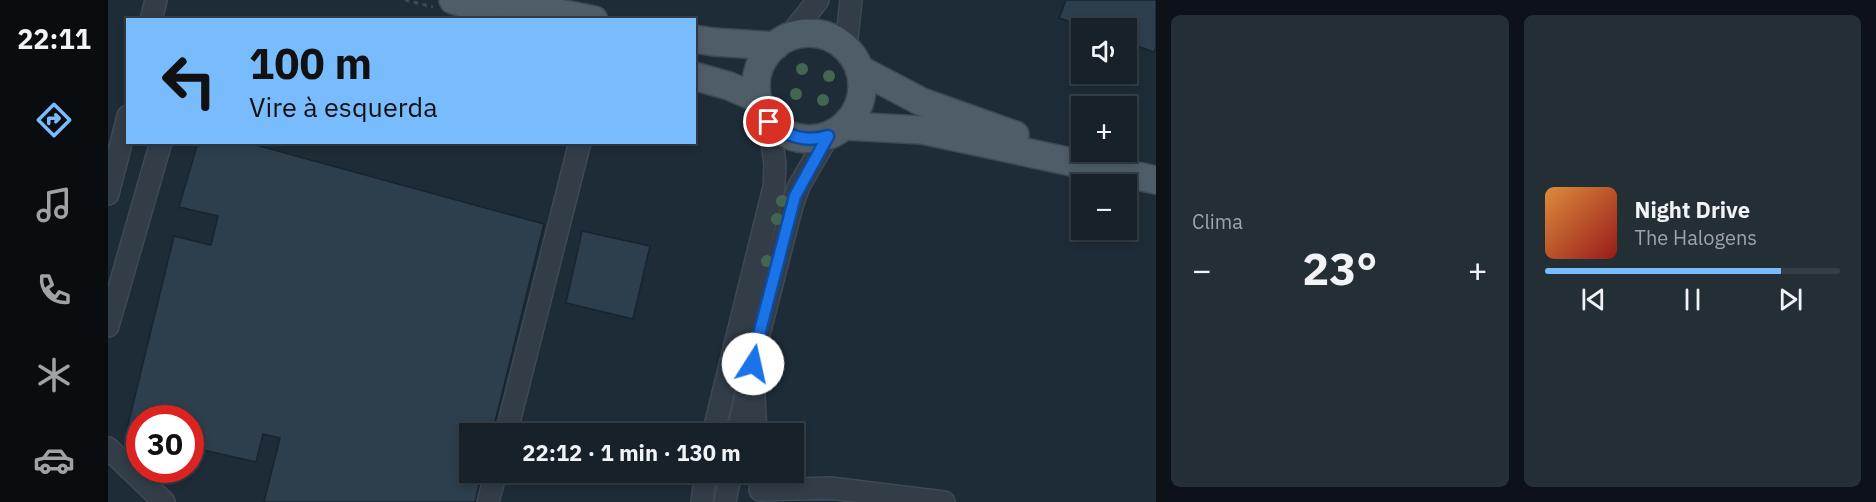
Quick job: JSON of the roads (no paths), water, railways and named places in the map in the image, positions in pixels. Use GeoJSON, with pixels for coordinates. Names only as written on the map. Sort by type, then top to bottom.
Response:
{"type":"FeatureCollection","features":[{"type":"Feature","properties":{"kind":"main road"},"geometry":{"type":"LineString","coordinates":[[453,0],[508,18]]}},
{"type":"Feature","properties":{"kind":"main road"},"geometry":{"type":"LineString","coordinates":[[495,0],[584,18]]}},
{"type":"Feature","properties":{"kind":"main road"},"geometry":{"type":"LineString","coordinates":[[696,39],[714,42],[782,41],[809,33],[828,37],[853,58],[922,102],[1121,171]]}},
{"type":"Feature","properties":{"kind":"main road"},"geometry":{"type":"LineString","coordinates":[[763,110],[756,89],[758,70],[768,52],[782,41]]}},
{"type":"Feature","properties":{"kind":"main road"},"geometry":{"type":"LineString","coordinates":[[836,131],[855,113],[861,95],[862,86],[853,58]]}},
{"type":"Feature","properties":{"kind":"main road"},"geometry":{"type":"LineString","coordinates":[[696,77],[729,86],[763,110],[782,132],[800,139],[836,131],[922,130],[1156,180]]}},
{"type":"Feature","properties":{"kind":"street"},"geometry":{"type":"LineString","coordinates":[[152,18],[156,0]]}},
{"type":"Feature","properties":{"kind":"street"},"geometry":{"type":"LineString","coordinates":[[782,41],[818,0]]}},
{"type":"Feature","properties":{"kind":"street"},"geometry":{"type":"LineString","coordinates":[[851,0],[853,58]]}},
{"type":"Feature","properties":{"kind":"street"},"geometry":{"type":"LineString","coordinates":[[716,423],[774,187],[775,164],[763,110]]}},
{"type":"Feature","properties":{"kind":"street"},"geometry":{"type":"LineString","coordinates":[[108,194],[126,124]]}},
{"type":"Feature","properties":{"kind":"street"},"geometry":{"type":"LineString","coordinates":[[740,423],[755,350],[795,196],[836,131]]}},
{"type":"Feature","properties":{"kind":"street"},"geometry":{"type":"LineString","coordinates":[[108,326],[159,144]]}},
{"type":"Feature","properties":{"kind":"street"},"geometry":{"type":"LineString","coordinates":[[509,423],[579,144]]}},
{"type":"Feature","properties":{"kind":"street"},"geometry":{"type":"LineString","coordinates":[[755,350],[753,374],[755,423]]}},
{"type":"Feature","properties":{"kind":"street"},"geometry":{"type":"LineString","coordinates":[[108,448],[164,502]]}},
{"type":"Feature","properties":{"kind":"street"},"geometry":{"type":"LineString","coordinates":[[488,502],[493,483]]}},
{"type":"Feature","properties":{"kind":"street"},"geometry":{"type":"LineString","coordinates":[[702,502],[705,483]]}},
{"type":"Feature","properties":{"kind":"street"},"geometry":{"type":"LineString","coordinates":[[725,502],[728,483]]}},
{"type":"Feature","properties":{"kind":"street"},"geometry":{"type":"LineString","coordinates":[[760,488],[830,488],[944,502]]}}]}
